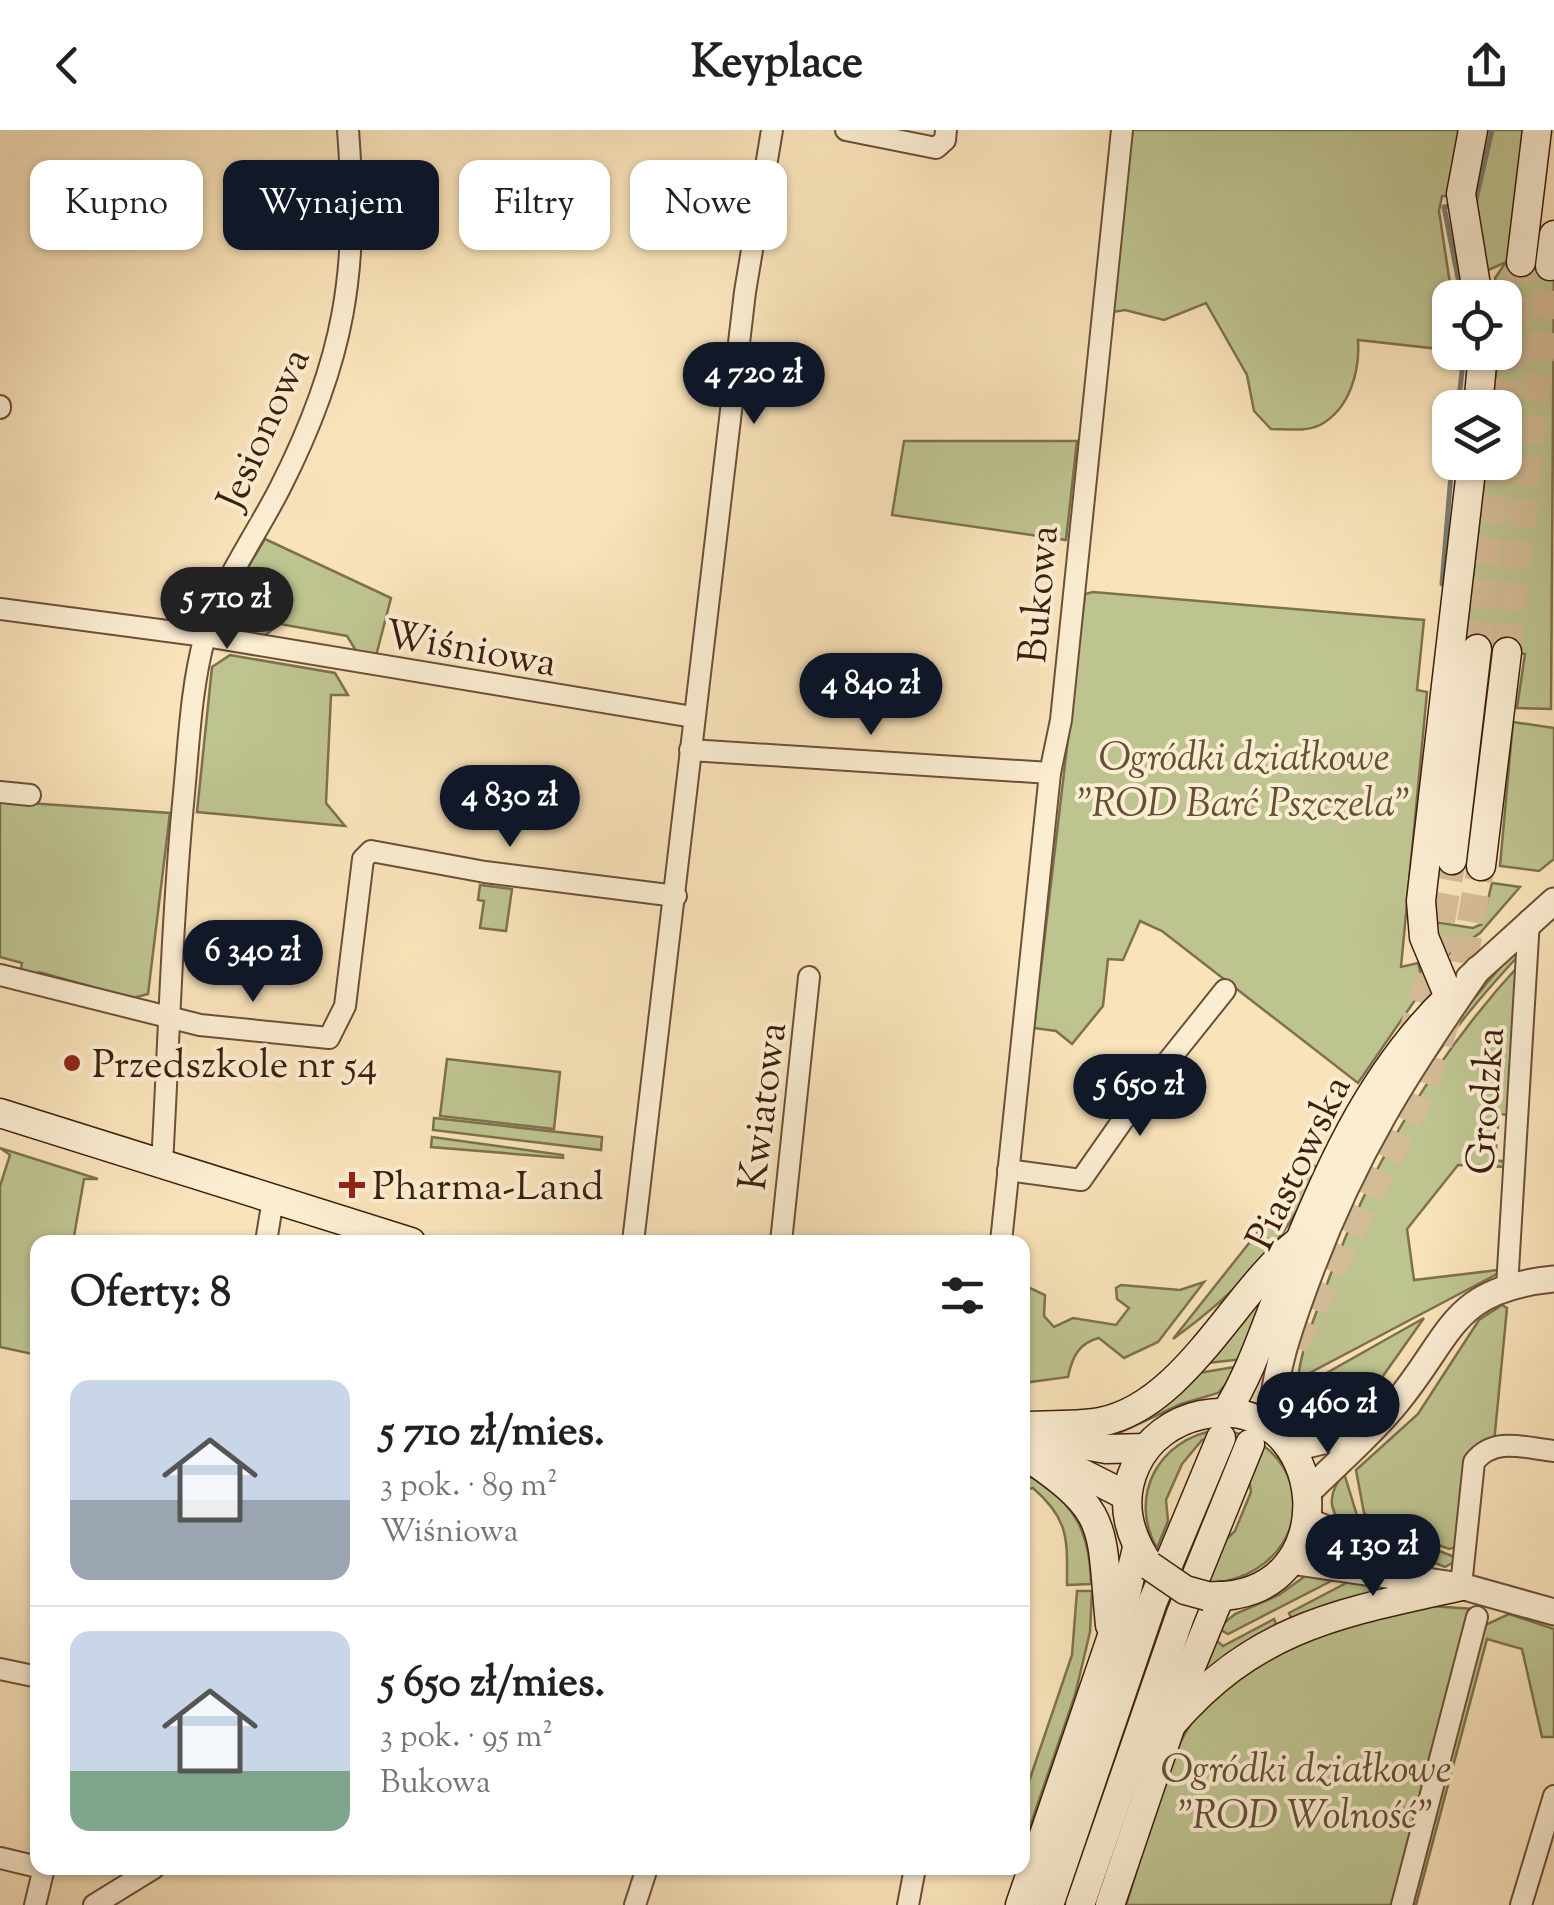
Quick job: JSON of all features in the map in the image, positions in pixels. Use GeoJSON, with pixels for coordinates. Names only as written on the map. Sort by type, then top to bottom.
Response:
{"type":"FeatureCollection","features":[{"type":"Feature","properties":{"kind":"main road"},"geometry":{"type":"LineString","coordinates":[[1473,130],[1460,194],[1475,280]]}},
{"type":"Feature","properties":{"kind":"main road"},"geometry":{"type":"LineString","coordinates":[[1521,262],[1537,130]]}},
{"type":"Feature","properties":{"kind":"main road"},"geometry":{"type":"LineString","coordinates":[[1550,266],[1554,235]]}},
{"type":"Feature","properties":{"kind":"main road"},"geometry":{"type":"LineString","coordinates":[[1449,997],[1424,937],[1421,900],[1470,480]]}},
{"type":"Feature","properties":{"kind":"main road"},"geometry":{"type":"LineString","coordinates":[[1452,860],[1477,649]]}},
{"type":"Feature","properties":{"kind":"main road"},"geometry":{"type":"LineString","coordinates":[[1481,866],[1507,652]]}},
{"type":"Feature","properties":{"kind":"main road","name":"Piastowska"},"geometry":{"type":"LineString","coordinates":[[1049,1905],[1153,1601],[1300,1240],[1365,1103],[1416,1028],[1449,997]]}},
{"type":"Feature","properties":{"kind":"main road"},"geometry":{"type":"LineString","coordinates":[[0,1112],[389,1235]]}},
{"type":"Feature","properties":{"kind":"main road"},"geometry":{"type":"LineString","coordinates":[[1030,1426],[1101,1422],[1147,1401],[1174,1379],[1272,1262],[1300,1240]]}},
{"type":"Feature","properties":{"kind":"main road"},"geometry":{"type":"LineString","coordinates":[[1207,1414],[1223,1426],[1270,1441],[1308,1491],[1308,1521],[1290,1561],[1266,1583],[1213,1596],[1186,1590],[1144,1557],[1127,1496],[1133,1471],[1146,1448],[1173,1425],[1207,1414]]}},
{"type":"Feature","properties":{"kind":"main road"},"geometry":{"type":"LineString","coordinates":[[1030,1435],[1106,1449],[1146,1448]]}},
{"type":"Feature","properties":{"kind":"main road"},"geometry":{"type":"LineString","coordinates":[[1080,1905],[1194,1578],[1270,1441]]}},
{"type":"Feature","properties":{"kind":"main road"},"geometry":{"type":"LineString","coordinates":[[1030,1453],[1127,1496]]}},
{"type":"Feature","properties":{"kind":"main road"},"geometry":{"type":"LineString","coordinates":[[1030,1455],[1068,1484],[1096,1518],[1103,1539],[1111,1638]]}},
{"type":"Feature","properties":{"kind":"main road"},"geometry":{"type":"LineString","coordinates":[[1020,1905],[1111,1638],[1144,1557]]}},
{"type":"Feature","properties":{"kind":"main road"},"geometry":{"type":"LineString","coordinates":[[1171,1725],[1214,1678],[1262,1648],[1350,1609],[1461,1586]]}},
{"type":"Feature","properties":{"kind":"main road"},"geometry":{"type":"LineString","coordinates":[[1110,1905],[1213,1596]]}},
{"type":"Feature","properties":{"kind":"street","name":"Jesionowa"},"geometry":{"type":"LineString","coordinates":[[162,1164],[181,818],[194,686],[205,636],[226,585],[297,455],[328,380],[344,323],[353,256],[348,130]]}},
{"type":"Feature","properties":{"kind":"street"},"geometry":{"type":"LineString","coordinates":[[634,1235],[745,292],[772,130]]}},
{"type":"Feature","properties":{"kind":"street"},"geometry":{"type":"LineString","coordinates":[[846,130],[936,148],[945,140],[946,130]]}},
{"type":"Feature","properties":{"kind":"street","name":"Bukowa"},"geometry":{"type":"LineString","coordinates":[[1002,1235],[1050,773],[1062,720],[1122,130]]}},
{"type":"Feature","properties":{"kind":"street","name":"Wiśniowa"},"geometry":{"type":"LineString","coordinates":[[0,610],[205,636],[693,717]]}},
{"type":"Feature","properties":{"kind":"street"},"geometry":{"type":"LineString","coordinates":[[690,750],[1050,773]]}},
{"type":"Feature","properties":{"kind":"street"},"geometry":{"type":"LineString","coordinates":[[0,792],[30,795]]}},
{"type":"Feature","properties":{"kind":"street"},"geometry":{"type":"LineString","coordinates":[[0,975],[170,1018],[328,1038],[346,1006],[363,859],[371,852],[485,872],[676,896]]}},
{"type":"Feature","properties":{"kind":"street","name":"Piastowska"},"geometry":{"type":"LineString","coordinates":[[1449,997],[1554,900]]}},
{"type":"Feature","properties":{"kind":"street","name":"Grodzka"},"geometry":{"type":"LineString","coordinates":[[1507,1287],[1529,920]]}},
{"type":"Feature","properties":{"kind":"street","name":"Piastowska"},"geometry":{"type":"LineString","coordinates":[[1270,1441],[1282,1351],[1350,1172],[1420,1052],[1478,969]]}},
{"type":"Feature","properties":{"kind":"street","name":"Kwiatowa"},"geometry":{"type":"LineString","coordinates":[[781,1235],[809,978]]}},
{"type":"Feature","properties":{"kind":"street"},"geometry":{"type":"LineString","coordinates":[[1008,1170],[1081,1180],[1137,1100],[1225,990]]}},
{"type":"Feature","properties":{"kind":"street"},"geometry":{"type":"LineString","coordinates":[[267,1235],[273,1199]]}},
{"type":"Feature","properties":{"kind":"street"},"geometry":{"type":"LineString","coordinates":[[1308,1491],[1390,1410],[1461,1312],[1507,1287],[1554,1278]]}},
{"type":"Feature","properties":{"kind":"street"},"geometry":{"type":"LineString","coordinates":[[1270,1441],[1344,1436],[1390,1410]]}},
{"type":"Feature","properties":{"kind":"street"},"geometry":{"type":"LineString","coordinates":[[1461,1586],[1474,1462],[1484,1449],[1497,1444],[1554,1451]]}},
{"type":"Feature","properties":{"kind":"street"},"geometry":{"type":"LineString","coordinates":[[1308,1521],[1461,1586]]}},
{"type":"Feature","properties":{"kind":"street"},"geometry":{"type":"LineString","coordinates":[[1290,1561],[1461,1586],[1554,1612]]}},
{"type":"Feature","properties":{"kind":"street"},"geometry":{"type":"LineString","coordinates":[[1402,1905],[1477,1617]]}},
{"type":"Feature","properties":{"kind":"street"},"geometry":{"type":"LineString","coordinates":[[0,1669],[30,1675]]}},
{"type":"Feature","properties":{"kind":"street"},"geometry":{"type":"LineString","coordinates":[[1521,1905],[1554,1796]]}},
{"type":"Feature","properties":{"kind":"street"},"geometry":{"type":"LineString","coordinates":[[0,1858],[30,1865]]}},
{"type":"Feature","properties":{"kind":"street"},"geometry":{"type":"LineString","coordinates":[[34,1905],[40,1875]]}},
{"type":"Feature","properties":{"kind":"street"},"geometry":{"type":"LineString","coordinates":[[94,1905],[143,1875]]}},
{"type":"Feature","properties":{"kind":"street"},"geometry":{"type":"LineString","coordinates":[[634,1905],[645,1875]]}},
{"type":"Feature","properties":{"kind":"street"},"geometry":{"type":"LineString","coordinates":[[908,1905],[914,1875]]}},
{"type":"Feature","properties":{"kind":"green space"},"geometry":{"type":"Polygon","coordinates":[[[1126,130],[1460,130],[1451,196],[1442,196],[1439,211],[1449,280],[1432,280],[1432,348],[1358,340],[1351,388],[1339,409],[1320,425],[1296,430],[1271,429],[1254,411],[1247,375],[1206,303],[1164,320],[1125,310],[1113,312],[1126,130]]]}},
{"type":"Feature","properties":{"kind":"green space"},"geometry":{"type":"Polygon","coordinates":[[[1481,130],[1526,130],[1513,262],[1554,266],[1551,709],[1517,708],[1525,654],[1465,646],[1484,480],[1522,480],[1522,390],[1494,390],[1496,370],[1522,370],[1522,280],[1495,280],[1506,262],[1482,273],[1472,214],[1481,130]]]}},
{"type":"Feature","properties":{"kind":"green space"},"geometry":{"type":"Polygon","coordinates":[[[904,441],[1077,441],[1066,540],[892,515],[904,441]]]}},
{"type":"Feature","properties":{"kind":"green space"},"geometry":{"type":"Polygon","coordinates":[[[265,539],[391,598],[376,656],[358,654],[347,636],[280,624],[260,639],[243,631],[232,609],[235,595],[265,539]]]}},
{"type":"Feature","properties":{"kind":"green space","name":"Ogródki działkowe \"ROD Barć Pszczela\""},"geometry":{"type":"Polygon","coordinates":[[[1085,594],[1424,620],[1417,690],[1427,692],[1401,967],[1418,963],[1424,987],[1358,1083],[1162,931],[1140,921],[1123,960],[1108,959],[1103,1006],[1072,1044],[1056,1031],[1034,1028],[1085,594]]]}},
{"type":"Feature","properties":{"kind":"green space"},"geometry":{"type":"Polygon","coordinates":[[[230,655],[335,673],[348,695],[331,695],[326,803],[345,826],[197,812],[212,667],[230,655]]]}},
{"type":"Feature","properties":{"kind":"green space"},"geometry":{"type":"Polygon","coordinates":[[[1513,722],[1554,728],[1554,859],[1539,871],[1500,866],[1513,722]]]}},
{"type":"Feature","properties":{"kind":"green space"},"geometry":{"type":"Polygon","coordinates":[[[0,801],[170,813],[148,994],[133,998],[39,972],[32,977],[20,974],[22,963],[0,957],[0,801]]]}},
{"type":"Feature","properties":{"kind":"green space"},"geometry":{"type":"Polygon","coordinates":[[[1492,883],[1520,887],[1480,933],[1444,958],[1428,921],[1473,928],[1482,924],[1492,883]]]}},
{"type":"Feature","properties":{"kind":"green space"},"geometry":{"type":"Polygon","coordinates":[[[480,885],[512,889],[506,931],[480,928],[484,901],[478,900],[480,885]]]}},
{"type":"Feature","properties":{"kind":"green space"},"geometry":{"type":"Polygon","coordinates":[[[1516,950],[1521,953],[1430,1063],[1374,1154],[1338,1231],[1289,1373],[1284,1374],[1325,1257],[1349,1202],[1375,1148],[1438,1047],[1516,950]]]}},
{"type":"Feature","properties":{"kind":"green space"},"geometry":{"type":"Polygon","coordinates":[[[1521,963],[1510,1115],[1499,1114],[1495,1160],[1507,1162],[1506,1167],[1458,1165],[1407,1229],[1414,1280],[1498,1270],[1497,1274],[1298,1379],[1306,1343],[1344,1240],[1385,1155],[1433,1074],[1521,963]]]}},
{"type":"Feature","properties":{"kind":"green space"},"geometry":{"type":"Polygon","coordinates":[[[447,1059],[560,1072],[554,1129],[440,1116],[447,1059]]]}},
{"type":"Feature","properties":{"kind":"green space"},"geometry":{"type":"Polygon","coordinates":[[[434,1118],[602,1137],[601,1150],[433,1130],[434,1118]]]}},
{"type":"Feature","properties":{"kind":"green space"},"geometry":{"type":"Polygon","coordinates":[[[432,1137],[563,1155],[563,1158],[431,1147],[432,1137]]]}},
{"type":"Feature","properties":{"kind":"green space"},"geometry":{"type":"Polygon","coordinates":[[[0,1148],[98,1179],[84,1179],[74,1235],[30,1235],[30,1353],[0,1347],[0,1186],[10,1155],[0,1148]]]}},
{"type":"Feature","properties":{"kind":"green space"},"geometry":{"type":"Polygon","coordinates":[[[1311,1165],[1319,1167],[1307,1193],[1259,1263],[1219,1303],[1173,1339],[1311,1165]]]}},
{"type":"Feature","properties":{"kind":"green space"},"geometry":{"type":"Polygon","coordinates":[[[1282,1262],[1243,1359],[1199,1364],[1282,1262]]]}},
{"type":"Feature","properties":{"kind":"green space"},"geometry":{"type":"Polygon","coordinates":[[[1204,1282],[1158,1342],[1124,1358],[1099,1338],[1077,1352],[1068,1377],[1030,1382],[1030,1288],[1045,1295],[1044,1316],[1054,1327],[1073,1318],[1116,1325],[1129,1308],[1117,1299],[1116,1288],[1121,1285],[1180,1290],[1204,1282]]]}},
{"type":"Feature","properties":{"kind":"green space"},"geometry":{"type":"Polygon","coordinates":[[[1502,1305],[1507,1308],[1494,1443],[1482,1444],[1457,1547],[1449,1549],[1374,1521],[1364,1513],[1356,1470],[1418,1414],[1479,1320],[1502,1305]]]}},
{"type":"Feature","properties":{"kind":"green space"},"geometry":{"type":"Polygon","coordinates":[[[1424,1318],[1366,1400],[1309,1383],[1424,1318]]]}},
{"type":"Feature","properties":{"kind":"green space"},"geometry":{"type":"Polygon","coordinates":[[[1240,1369],[1218,1393],[1181,1404],[1115,1435],[1114,1431],[1199,1373],[1240,1369]]]}},
{"type":"Feature","properties":{"kind":"green space"},"geometry":{"type":"Polygon","coordinates":[[[1281,1385],[1290,1388],[1321,1433],[1301,1431],[1288,1420],[1281,1385]]]}},
{"type":"Feature","properties":{"kind":"green space"},"geometry":{"type":"Polygon","coordinates":[[[1305,1390],[1358,1407],[1327,1423],[1305,1390]]]}},
{"type":"Feature","properties":{"kind":"green space"},"geometry":{"type":"Polygon","coordinates":[[[1217,1430],[1244,1435],[1266,1448],[1282,1465],[1291,1485],[1294,1508],[1289,1530],[1277,1551],[1251,1572],[1211,1585],[1207,1580],[1220,1545],[1235,1531],[1251,1492],[1243,1441],[1202,1440],[1182,1464],[1166,1500],[1168,1521],[1157,1548],[1146,1510],[1147,1491],[1164,1458],[1178,1445],[1217,1430]]]}},
{"type":"Feature","properties":{"kind":"green space"},"geometry":{"type":"Polygon","coordinates":[[[1344,1473],[1359,1522],[1356,1532],[1340,1520],[1332,1507],[1334,1491],[1344,1473]]]}},
{"type":"Feature","properties":{"kind":"green space"},"geometry":{"type":"Polygon","coordinates":[[[1035,1476],[1061,1499],[1078,1522],[1088,1550],[1091,1584],[1067,1585],[1064,1532],[1054,1510],[1030,1489],[1030,1478],[1035,1476]]]}},
{"type":"Feature","properties":{"kind":"green space"},"geometry":{"type":"Polygon","coordinates":[[[1372,1525],[1460,1559],[1445,1567],[1366,1536],[1372,1525]]]}},
{"type":"Feature","properties":{"kind":"green space"},"geometry":{"type":"Polygon","coordinates":[[[1308,1574],[1343,1575],[1228,1634],[1218,1628],[1235,1614],[1279,1595],[1308,1574]]]}},
{"type":"Feature","properties":{"kind":"green space"},"geometry":{"type":"Polygon","coordinates":[[[1352,1580],[1416,1587],[1294,1624],[1289,1613],[1352,1580]]]}},
{"type":"Feature","properties":{"kind":"green space"},"geometry":{"type":"Polygon","coordinates":[[[1077,1591],[1092,1591],[1090,1632],[1075,1695],[1030,1827],[1030,1778],[1072,1655],[1077,1591]]]}},
{"type":"Feature","properties":{"kind":"green space","name":"Ogródki działkowe \"ROD Wolność\""},"geometry":{"type":"Polygon","coordinates":[[[1430,1606],[1474,1609],[1397,1905],[1126,1905],[1171,1763],[1190,1725],[1211,1698],[1265,1658],[1297,1643],[1364,1621],[1430,1606]]]}},
{"type":"Feature","properties":{"kind":"green space"},"geometry":{"type":"Polygon","coordinates":[[[1509,1614],[1554,1629],[1554,1737],[1542,1737],[1522,1649],[1487,1639],[1416,1905],[1412,1905],[1483,1626],[1509,1614]]]}},
{"type":"Feature","properties":{"kind":"green space"},"geometry":{"type":"Polygon","coordinates":[[[1274,1619],[1279,1631],[1197,1682],[1212,1637],[1223,1646],[1274,1619]]]}},
{"type":"Feature","properties":{"kind":"green space"},"geometry":{"type":"Polygon","coordinates":[[[1142,1670],[1146,1672],[1068,1905],[1060,1905],[1142,1670]]]}},
{"type":"Feature","properties":{"kind":"waterway"},"geometry":{"type":"LineString","coordinates":[[1475,204],[1492,130]]}},
{"type":"Feature","properties":{"kind":"waterway"},"geometry":{"type":"LineString","coordinates":[[1450,206],[1444,207],[1458,280]]}},
{"type":"Feature","properties":{"kind":"waterway"},"geometry":{"type":"LineString","coordinates":[[1460,390],[1462,370]]}},
{"type":"Feature","properties":{"kind":"waterway"},"geometry":{"type":"LineString","coordinates":[[1442,584],[1451,480]]}},
{"type":"Feature","properties":{"kind":"tunnel"},"geometry":{"type":"LineString","coordinates":[[1507,390],[1521,262]]}},
{"type":"Feature","properties":{"kind":"tunnel"},"geometry":{"type":"LineString","coordinates":[[1507,652],[1550,266]]}},
{"type":"Feature","properties":{"kind":"tunnel"},"geometry":{"type":"LineString","coordinates":[[1477,649],[1496,480]]}},
{"type":"Feature","properties":{"kind":"tunnel"},"geometry":{"type":"LineString","coordinates":[[1409,1043],[1432,970],[1452,860]]}},
{"type":"Feature","properties":{"kind":"tunnel"},"geometry":{"type":"LineString","coordinates":[[1293,1346],[1424,1087],[1461,975],[1481,866]]}},
{"type":"Feature","properties":{"kind":"place","name":"Przedszkole nr 54"},"geometry":{"type":"Point","coordinates":[72,1063]}},
{"type":"Feature","properties":{"kind":"place","name":"Pharma-Land"},"geometry":{"type":"Point","coordinates":[352,1185]}}]}
